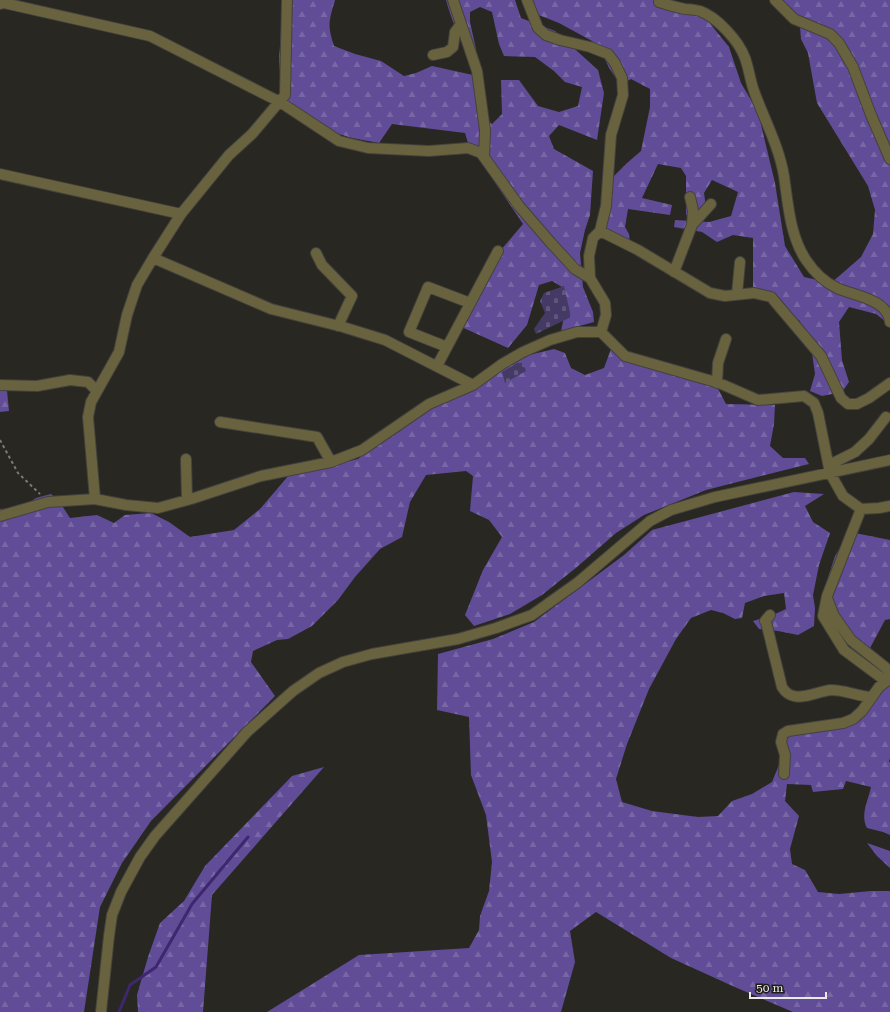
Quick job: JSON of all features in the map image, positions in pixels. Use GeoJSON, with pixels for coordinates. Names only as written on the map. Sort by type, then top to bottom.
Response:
{"type":"FeatureCollection","features":[{"type":"Feature","properties":{"kind":"street"},"geometry":{"type":"LineString","coordinates":[[95,499],[88,417],[91,402],[119,352],[127,316],[137,286],[153,258],[182,214],[229,155],[252,134],[285,95],[287,0]]}},
{"type":"Feature","properties":{"kind":"street"},"geometry":{"type":"LineString","coordinates":[[453,0],[477,71],[485,130],[484,157]]}},
{"type":"Feature","properties":{"kind":"street"},"geometry":{"type":"LineString","coordinates":[[527,0],[538,28],[546,35],[590,47],[608,54],[615,63],[622,78],[623,95],[611,135],[606,206],[600,231],[593,238],[589,256],[590,278],[605,303],[606,315],[601,332]]}},
{"type":"Feature","properties":{"kind":"street"},"geometry":{"type":"LineString","coordinates":[[662,0],[659,2],[671,6],[701,11],[717,22],[733,37],[745,58],[753,90],[768,124],[783,171],[793,233],[805,259],[818,276],[836,288],[872,301],[882,307],[890,317],[890,322]]}},
{"type":"Feature","properties":{"kind":"street"},"geometry":{"type":"LineString","coordinates":[[775,0],[794,19],[830,34],[839,43],[853,67],[870,115],[890,159]]}},
{"type":"Feature","properties":{"kind":"street"},"geometry":{"type":"LineString","coordinates":[[2,2],[150,36],[280,102],[338,141],[368,148],[422,151],[468,148],[481,153],[519,206],[551,243],[574,269],[590,278]]}},
{"type":"Feature","properties":{"kind":"street"},"geometry":{"type":"LineString","coordinates":[[433,55],[447,52],[453,47],[455,32],[461,24]]}},
{"type":"Feature","properties":{"kind":"street"},"geometry":{"type":"LineString","coordinates":[[0,174],[182,214]]}},
{"type":"Feature","properties":{"kind":"street"},"geometry":{"type":"LineString","coordinates":[[674,272],[692,225],[693,210],[690,197]]}},
{"type":"Feature","properties":{"kind":"street"},"geometry":{"type":"LineString","coordinates":[[692,225],[711,204]]}},
{"type":"Feature","properties":{"kind":"street"},"geometry":{"type":"LineString","coordinates":[[600,231],[638,250],[710,293],[725,296],[754,293],[771,297],[822,356],[840,398],[848,404],[857,404],[869,398],[890,383]]}},
{"type":"Feature","properties":{"kind":"street"},"geometry":{"type":"LineString","coordinates":[[437,366],[498,251]]}},
{"type":"Feature","properties":{"kind":"street"},"geometry":{"type":"LineString","coordinates":[[316,253],[322,265],[352,296],[338,326]]}},
{"type":"Feature","properties":{"kind":"street"},"geometry":{"type":"LineString","coordinates":[[153,258],[271,309],[385,340],[473,385]]}},
{"type":"Feature","properties":{"kind":"street"},"geometry":{"type":"LineString","coordinates":[[737,294],[740,262]]}},
{"type":"Feature","properties":{"kind":"street"},"geometry":{"type":"LineString","coordinates":[[447,346],[409,332],[428,287],[470,303]]}},
{"type":"Feature","properties":{"kind":"street"},"geometry":{"type":"LineString","coordinates":[[0,516],[48,502],[95,499],[126,505],[158,508],[261,476],[331,462],[362,450],[429,404],[473,385],[502,364],[523,352],[550,340],[577,332],[601,332],[625,356],[717,383],[758,400],[804,396],[814,403],[818,413],[830,469],[843,496],[861,509],[890,506]]}},
{"type":"Feature","properties":{"kind":"street"},"geometry":{"type":"LineString","coordinates":[[717,383],[718,363],[726,340]]}},
{"type":"Feature","properties":{"kind":"street"},"geometry":{"type":"LineString","coordinates":[[0,386],[37,386],[70,380],[88,382],[97,391]]}},
{"type":"Feature","properties":{"kind":"street"},"geometry":{"type":"LineString","coordinates":[[830,469],[855,452],[869,439],[886,418]]}},
{"type":"Feature","properties":{"kind":"street"},"geometry":{"type":"LineString","coordinates":[[220,422],[317,437],[331,462]]}},
{"type":"Feature","properties":{"kind":"street"},"geometry":{"type":"LineString","coordinates":[[186,459],[187,500]]}},
{"type":"Feature","properties":{"kind":"street"},"geometry":{"type":"LineString","coordinates":[[100,1012],[112,915],[121,892],[140,857],[155,836],[247,732],[293,691],[320,673],[343,662],[372,654],[458,639],[496,628],[532,615],[577,583],[650,521],[671,510],[715,497],[830,469],[890,460]]}},
{"type":"Feature","properties":{"kind":"street"},"geometry":{"type":"LineString","coordinates":[[861,509],[827,596],[823,616],[844,650],[883,679],[889,678]]}},
{"type":"Feature","properties":{"kind":"street"},"geometry":{"type":"LineString","coordinates":[[770,615],[766,622],[782,687],[787,694],[796,697],[831,690],[844,691],[871,697]]}},
{"type":"Feature","properties":{"kind":"street"},"geometry":{"type":"LineString","coordinates":[[784,774],[785,755],[781,742],[783,734],[788,731],[843,723],[853,719],[862,711],[879,687],[889,678]]}},
{"type":"Feature","properties":{"kind":"path"},"geometry":{"type":"LineString","coordinates":[[0,440],[18,473],[48,502]]}},
{"type":"Feature","properties":{"kind":"green space"},"geometry":{"type":"Polygon","coordinates":[[[282,0],[335,0],[330,23],[330,33],[334,46],[355,54],[381,61],[404,76],[416,73],[432,66],[473,75],[479,114],[492,124],[502,114],[501,80],[519,80],[538,106],[559,112],[578,106],[582,87],[565,82],[554,71],[535,57],[504,56],[499,44],[492,12],[480,7],[470,12],[470,22],[476,49],[475,70],[466,53],[446,0],[515,0],[521,18],[555,31],[598,70],[604,93],[597,140],[559,125],[549,136],[554,149],[593,171],[590,215],[580,253],[583,287],[593,312],[594,322],[561,331],[567,303],[562,287],[552,281],[539,285],[527,325],[508,348],[457,325],[501,250],[523,224],[486,169],[485,150],[468,143],[465,133],[392,124],[379,143],[352,138],[323,129],[282,98],[279,60],[282,0]]]}},
{"type":"Feature","properties":{"kind":"green space"},"geometry":{"type":"Polygon","coordinates":[[[664,0],[687,7],[708,21],[729,47],[741,83],[758,112],[775,183],[785,246],[804,277],[831,283],[861,257],[873,234],[875,210],[868,186],[817,103],[808,53],[801,39],[800,27],[783,0],[890,0],[890,325],[876,314],[849,307],[839,322],[842,360],[849,382],[842,392],[822,396],[810,391],[815,374],[810,339],[799,320],[786,317],[769,299],[753,287],[753,238],[733,235],[717,242],[702,232],[674,227],[675,220],[709,222],[731,216],[738,192],[712,180],[704,193],[707,215],[686,215],[686,176],[681,168],[658,164],[642,198],[672,205],[670,215],[628,209],[625,227],[629,234],[630,244],[611,234],[599,223],[605,185],[641,151],[650,107],[650,89],[631,79],[621,85],[609,68],[601,50],[592,41],[559,23],[531,12],[531,1],[664,0]]]}},
{"type":"Feature","properties":{"kind":"green space"},"geometry":{"type":"Polygon","coordinates":[[[564,286],[571,317],[536,334],[534,329],[545,313],[540,301],[544,293],[564,286]]]}},
{"type":"Feature","properties":{"kind":"green space"},"geometry":{"type":"Polygon","coordinates":[[[554,349],[565,353],[571,368],[585,375],[604,368],[611,349],[714,381],[726,404],[775,405],[774,424],[770,446],[783,458],[805,458],[809,464],[706,490],[644,515],[616,533],[542,595],[510,614],[474,626],[465,615],[483,570],[502,537],[489,520],[470,511],[473,476],[466,471],[426,475],[410,502],[402,537],[380,549],[355,577],[338,600],[312,626],[288,639],[277,640],[253,651],[251,662],[275,696],[151,821],[122,863],[100,907],[84,1012],[0,1012],[0,509],[21,508],[36,498],[51,494],[59,501],[70,518],[97,515],[114,523],[125,515],[151,513],[169,522],[190,537],[234,530],[260,509],[289,475],[358,459],[400,422],[516,358],[554,349]]]}},
{"type":"Feature","properties":{"kind":"green space"},"geometry":{"type":"Polygon","coordinates":[[[517,363],[523,363],[526,371],[505,383],[502,372],[517,363]]]}},
{"type":"Feature","properties":{"kind":"green space"},"geometry":{"type":"Polygon","coordinates":[[[0,391],[7,391],[9,411],[0,412],[0,391]]]}},
{"type":"Feature","properties":{"kind":"green space"},"geometry":{"type":"Polygon","coordinates":[[[794,492],[824,494],[805,506],[813,522],[830,533],[819,565],[813,595],[815,608],[814,626],[798,635],[759,629],[753,621],[786,609],[784,593],[764,596],[745,603],[742,618],[735,619],[723,613],[711,610],[691,618],[676,639],[649,689],[627,744],[616,779],[622,802],[652,811],[698,817],[718,816],[732,801],[752,794],[772,782],[781,760],[783,736],[824,728],[851,714],[871,693],[890,683],[890,835],[867,828],[865,823],[864,813],[871,787],[846,781],[843,789],[813,792],[811,785],[787,784],[785,801],[799,816],[790,849],[792,864],[805,870],[818,892],[839,894],[890,891],[890,1012],[793,1012],[671,958],[596,912],[570,931],[575,962],[561,1012],[267,1012],[359,955],[469,948],[479,930],[480,916],[489,891],[492,862],[486,815],[471,775],[469,717],[437,710],[438,654],[493,639],[534,622],[624,555],[652,530],[794,492]]]}},
{"type":"Feature","properties":{"kind":"green space"},"geometry":{"type":"Polygon","coordinates":[[[850,532],[890,540],[890,619],[885,620],[869,650],[857,643],[824,603],[826,584],[835,556],[850,532]]]}},
{"type":"Feature","properties":{"kind":"green space"},"geometry":{"type":"Polygon","coordinates":[[[324,767],[212,895],[203,1012],[138,1012],[137,995],[160,923],[184,901],[205,866],[292,776],[324,767]]]}},
{"type":"Feature","properties":{"kind":"green space"},"geometry":{"type":"Polygon","coordinates":[[[867,843],[890,851],[890,868],[877,856],[867,843]]]}},
{"type":"Feature","properties":{"kind":"waterway"},"geometry":{"type":"LineString","coordinates":[[119,1012],[130,985],[156,967],[192,904],[248,837]]}}]}
